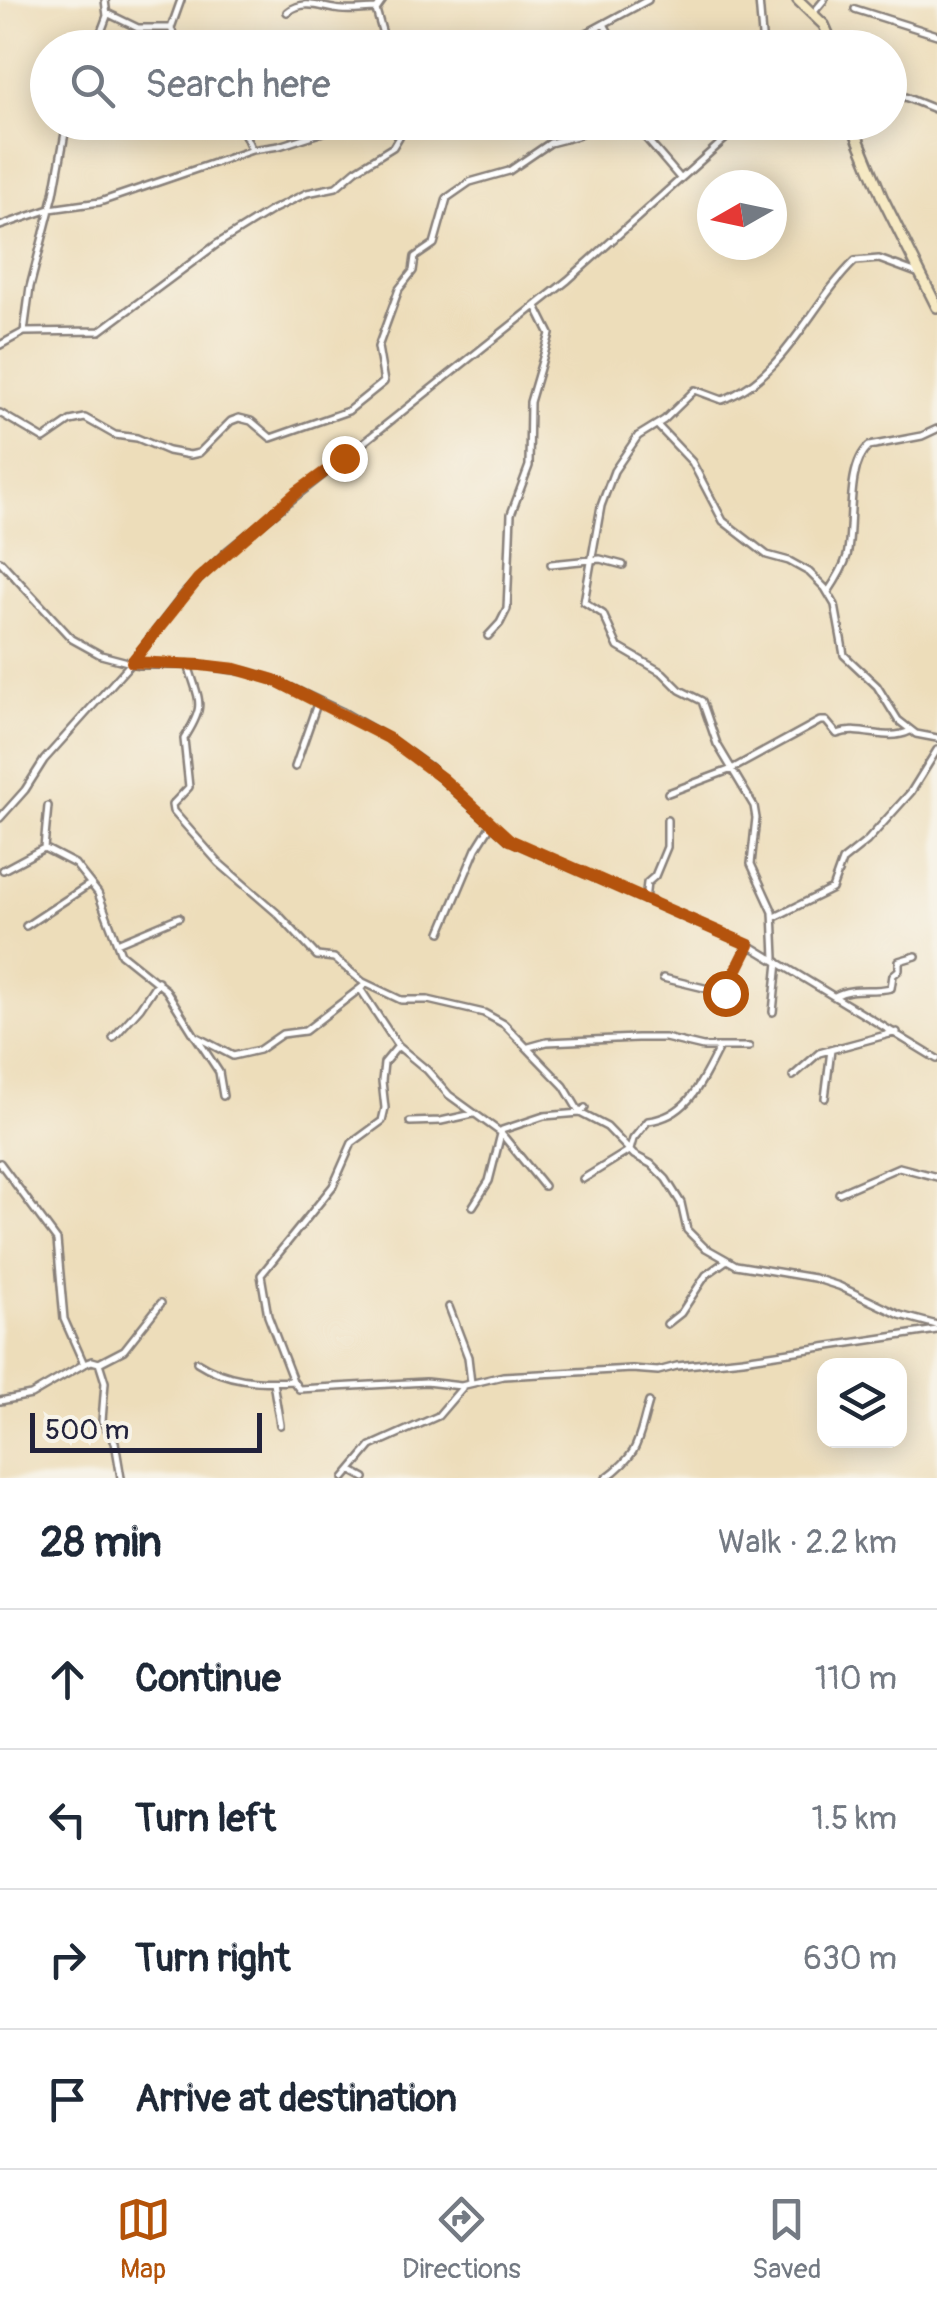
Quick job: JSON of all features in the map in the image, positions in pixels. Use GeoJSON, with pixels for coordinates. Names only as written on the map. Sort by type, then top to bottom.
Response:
{"type":"FeatureCollection","features":[{"type":"Feature","properties":{"kind":"main road"},"geometry":{"type":"LineString","coordinates":[[798,0],[814,12],[826,30]]}},
{"type":"Feature","properties":{"kind":"main road"},"geometry":{"type":"LineString","coordinates":[[858,140],[920,274],[934,289],[937,306]]}},
{"type":"Feature","properties":{"kind":"street"},"geometry":{"type":"LineString","coordinates":[[102,30],[107,13],[105,0]]}},
{"type":"Feature","properties":{"kind":"street"},"geometry":{"type":"LineString","coordinates":[[107,13],[138,28],[171,28],[181,0]]}},
{"type":"Feature","properties":{"kind":"street"},"geometry":{"type":"LineString","coordinates":[[287,12],[293,7],[316,4],[332,9],[376,8],[383,0]]}},
{"type":"Feature","properties":{"kind":"street"},"geometry":{"type":"LineString","coordinates":[[593,30],[648,0]]}},
{"type":"Feature","properties":{"kind":"street"},"geometry":{"type":"LineString","coordinates":[[759,0],[762,30]]}},
{"type":"Feature","properties":{"kind":"street"},"geometry":{"type":"LineString","coordinates":[[814,12],[824,0]]}},
{"type":"Feature","properties":{"kind":"street"},"geometry":{"type":"LineString","coordinates":[[376,8],[382,30]]}},
{"type":"Feature","properties":{"kind":"street"},"geometry":{"type":"LineString","coordinates":[[856,10],[937,35]]}},
{"type":"Feature","properties":{"kind":"street"},"geometry":{"type":"LineString","coordinates":[[604,24],[607,30]]}},
{"type":"Feature","properties":{"kind":"street"},"geometry":{"type":"LineString","coordinates":[[907,97],[937,110]]}},
{"type":"Feature","properties":{"kind":"street"},"geometry":{"type":"LineString","coordinates":[[24,332],[30,287],[63,140]]}},
{"type":"Feature","properties":{"kind":"street"},"geometry":{"type":"LineString","coordinates":[[247,140],[252,150]]}},
{"type":"Feature","properties":{"kind":"street"},"geometry":{"type":"LineString","coordinates":[[0,226],[50,209],[100,202],[252,150],[298,140]]}},
{"type":"Feature","properties":{"kind":"street"},"geometry":{"type":"LineString","coordinates":[[0,345],[24,332],[100,332],[217,244],[307,193],[336,187],[397,140]]}},
{"type":"Feature","properties":{"kind":"street"},"geometry":{"type":"LineString","coordinates":[[0,413],[44,439],[70,421],[85,418],[115,435],[194,455],[239,418],[252,420],[271,438],[348,411],[384,382],[378,346],[399,289],[413,271],[415,256],[434,244],[447,198],[470,182],[509,171],[550,144],[564,140]]}},
{"type":"Feature","properties":{"kind":"street"},"geometry":{"type":"LineString","coordinates":[[647,140],[680,178]]}},
{"type":"Feature","properties":{"kind":"street"},"geometry":{"type":"LineString","coordinates":[[0,818],[184,594],[228,551],[297,492],[536,306],[636,222],[723,140]]}},
{"type":"Feature","properties":{"kind":"street"},"geometry":{"type":"LineString","coordinates":[[773,1012],[774,918],[751,864],[754,806],[717,744],[702,701],[618,646],[604,614],[584,602],[601,506],[614,471],[638,436],[657,425],[695,390],[722,400],[770,370],[836,280],[855,261],[880,260],[920,274]]}},
{"type":"Feature","properties":{"kind":"street"},"geometry":{"type":"LineString","coordinates":[[488,636],[508,609],[511,514],[528,466],[530,402],[550,334],[536,306]]}},
{"type":"Feature","properties":{"kind":"street"},"geometry":{"type":"LineString","coordinates":[[657,425],[692,462],[723,521],[767,555],[809,572],[828,592],[835,606],[844,655],[877,686],[898,720],[910,731],[937,738]]}},
{"type":"Feature","properties":{"kind":"street"},"geometry":{"type":"LineString","coordinates":[[828,592],[846,558],[853,490],[862,452],[868,446],[922,436],[937,429]]}},
{"type":"Feature","properties":{"kind":"street"},"geometry":{"type":"LineString","coordinates":[[551,564],[591,560],[623,565]]}},
{"type":"Feature","properties":{"kind":"street"},"geometry":{"type":"LineString","coordinates":[[0,561],[72,638],[102,655],[132,662],[248,672],[318,701],[388,738],[442,778],[491,825],[526,848],[749,945],[937,1058]]}},
{"type":"Feature","properties":{"kind":"street"},"geometry":{"type":"LineString","coordinates":[[188,664],[199,712],[197,722],[184,738],[188,792],[172,805],[173,810],[219,863],[278,914],[313,952],[320,958],[334,958],[363,987],[398,1046],[473,1114],[500,1132],[544,1186]]}},
{"type":"Feature","properties":{"kind":"street"},"geometry":{"type":"LineString","coordinates":[[294,767],[318,701]]}},
{"type":"Feature","properties":{"kind":"street"},"geometry":{"type":"LineString","coordinates":[[668,793],[732,769],[820,721],[826,721],[838,734],[855,729],[894,737],[910,731]]}},
{"type":"Feature","properties":{"kind":"street"},"geometry":{"type":"LineString","coordinates":[[774,918],[832,890],[842,861],[866,841],[910,792],[937,750]]}},
{"type":"Feature","properties":{"kind":"street"},"geometry":{"type":"LineString","coordinates":[[44,848],[48,806]]}},
{"type":"Feature","properties":{"kind":"street"},"geometry":{"type":"LineString","coordinates":[[645,900],[648,883],[655,876],[666,847],[667,820]]}},
{"type":"Feature","properties":{"kind":"street"},"geometry":{"type":"LineString","coordinates":[[441,932],[476,849],[491,825]]}},
{"type":"Feature","properties":{"kind":"street"},"geometry":{"type":"LineString","coordinates":[[3,870],[44,848]]}},
{"type":"Feature","properties":{"kind":"street"},"geometry":{"type":"LineString","coordinates":[[44,848],[74,864],[90,884],[106,908],[127,960],[158,980],[219,1072],[223,1096]]}},
{"type":"Feature","properties":{"kind":"street"},"geometry":{"type":"LineString","coordinates":[[26,926],[90,884]]}},
{"type":"Feature","properties":{"kind":"street"},"geometry":{"type":"LineString","coordinates":[[117,943],[179,917]]}},
{"type":"Feature","properties":{"kind":"street"},"geometry":{"type":"LineString","coordinates":[[663,978],[725,993],[749,945]]}},
{"type":"Feature","properties":{"kind":"street"},"geometry":{"type":"LineString","coordinates":[[835,996],[860,989],[870,992],[891,988],[893,976],[900,970],[899,961],[916,956]]}},
{"type":"Feature","properties":{"kind":"street"},"geometry":{"type":"LineString","coordinates":[[114,1038],[158,980]]}},
{"type":"Feature","properties":{"kind":"street"},"geometry":{"type":"LineString","coordinates":[[195,1036],[234,1056],[242,1056],[266,1047],[282,1034],[305,1031],[363,987]]}},
{"type":"Feature","properties":{"kind":"street"},"geometry":{"type":"LineString","coordinates":[[363,987],[401,1000],[428,1000],[484,1013],[504,1024],[529,1047],[582,1110],[652,1164],[681,1203],[694,1238],[727,1260],[839,1286],[900,1316],[937,1327]]}},
{"type":"Feature","properties":{"kind":"street"},"geometry":{"type":"LineString","coordinates":[[794,1076],[816,1054],[896,1032]]}},
{"type":"Feature","properties":{"kind":"street"},"geometry":{"type":"LineString","coordinates":[[529,1047],[546,1042],[637,1038],[665,1038],[719,1048],[749,1046]]}},
{"type":"Feature","properties":{"kind":"street"},"geometry":{"type":"LineString","coordinates":[[398,1046],[384,1063],[382,1120],[352,1143],[333,1186],[261,1275],[268,1316],[298,1388],[468,1384],[534,1374],[632,1369],[658,1372],[937,1327]]}},
{"type":"Feature","properties":{"kind":"street"},"geometry":{"type":"LineString","coordinates":[[583,1179],[630,1150],[632,1139],[648,1122],[666,1119],[688,1105],[719,1048]]}},
{"type":"Feature","properties":{"kind":"street"},"geometry":{"type":"LineString","coordinates":[[825,1098],[831,1050]]}},
{"type":"Feature","properties":{"kind":"street"},"geometry":{"type":"LineString","coordinates":[[500,1132],[544,1116],[582,1110]]}},
{"type":"Feature","properties":{"kind":"street"},"geometry":{"type":"LineString","coordinates":[[410,1122],[473,1114]]}},
{"type":"Feature","properties":{"kind":"street"},"geometry":{"type":"LineString","coordinates":[[473,1206],[489,1181],[500,1132]]}},
{"type":"Feature","properties":{"kind":"street"},"geometry":{"type":"LineString","coordinates":[[0,1163],[57,1240],[64,1319],[84,1364]]}},
{"type":"Feature","properties":{"kind":"street"},"geometry":{"type":"LineString","coordinates":[[839,1192],[899,1168],[937,1178]]}},
{"type":"Feature","properties":{"kind":"street"},"geometry":{"type":"LineString","coordinates":[[667,1324],[706,1276],[727,1260]]}},
{"type":"Feature","properties":{"kind":"street"},"geometry":{"type":"LineString","coordinates":[[0,1401],[31,1395],[84,1364],[99,1363],[124,1350],[160,1304]]}},
{"type":"Feature","properties":{"kind":"street"},"geometry":{"type":"LineString","coordinates":[[344,1478],[371,1446],[438,1416],[468,1384],[468,1357],[449,1306]]}},
{"type":"Feature","properties":{"kind":"street"},"geometry":{"type":"LineString","coordinates":[[197,1362],[218,1375],[293,1381]]}},
{"type":"Feature","properties":{"kind":"street"},"geometry":{"type":"LineString","coordinates":[[99,1363],[105,1382],[102,1420],[115,1442],[121,1478]]}},
{"type":"Feature","properties":{"kind":"street"},"geometry":{"type":"LineString","coordinates":[[273,1382],[280,1426]]}},
{"type":"Feature","properties":{"kind":"street"},"geometry":{"type":"LineString","coordinates":[[606,1478],[634,1454],[649,1402]]}},
{"type":"Feature","properties":{"kind":"street"},"geometry":{"type":"LineString","coordinates":[[352,1470],[365,1478]]}},
{"type":"Feature","properties":{"kind":"route"},"geometry":{"type":"LineString","coordinates":[[344,458],[297,492],[198,579],[132,662],[248,672],[274,680],[366,724],[428,766],[510,840],[749,945],[725,993]]}}]}
